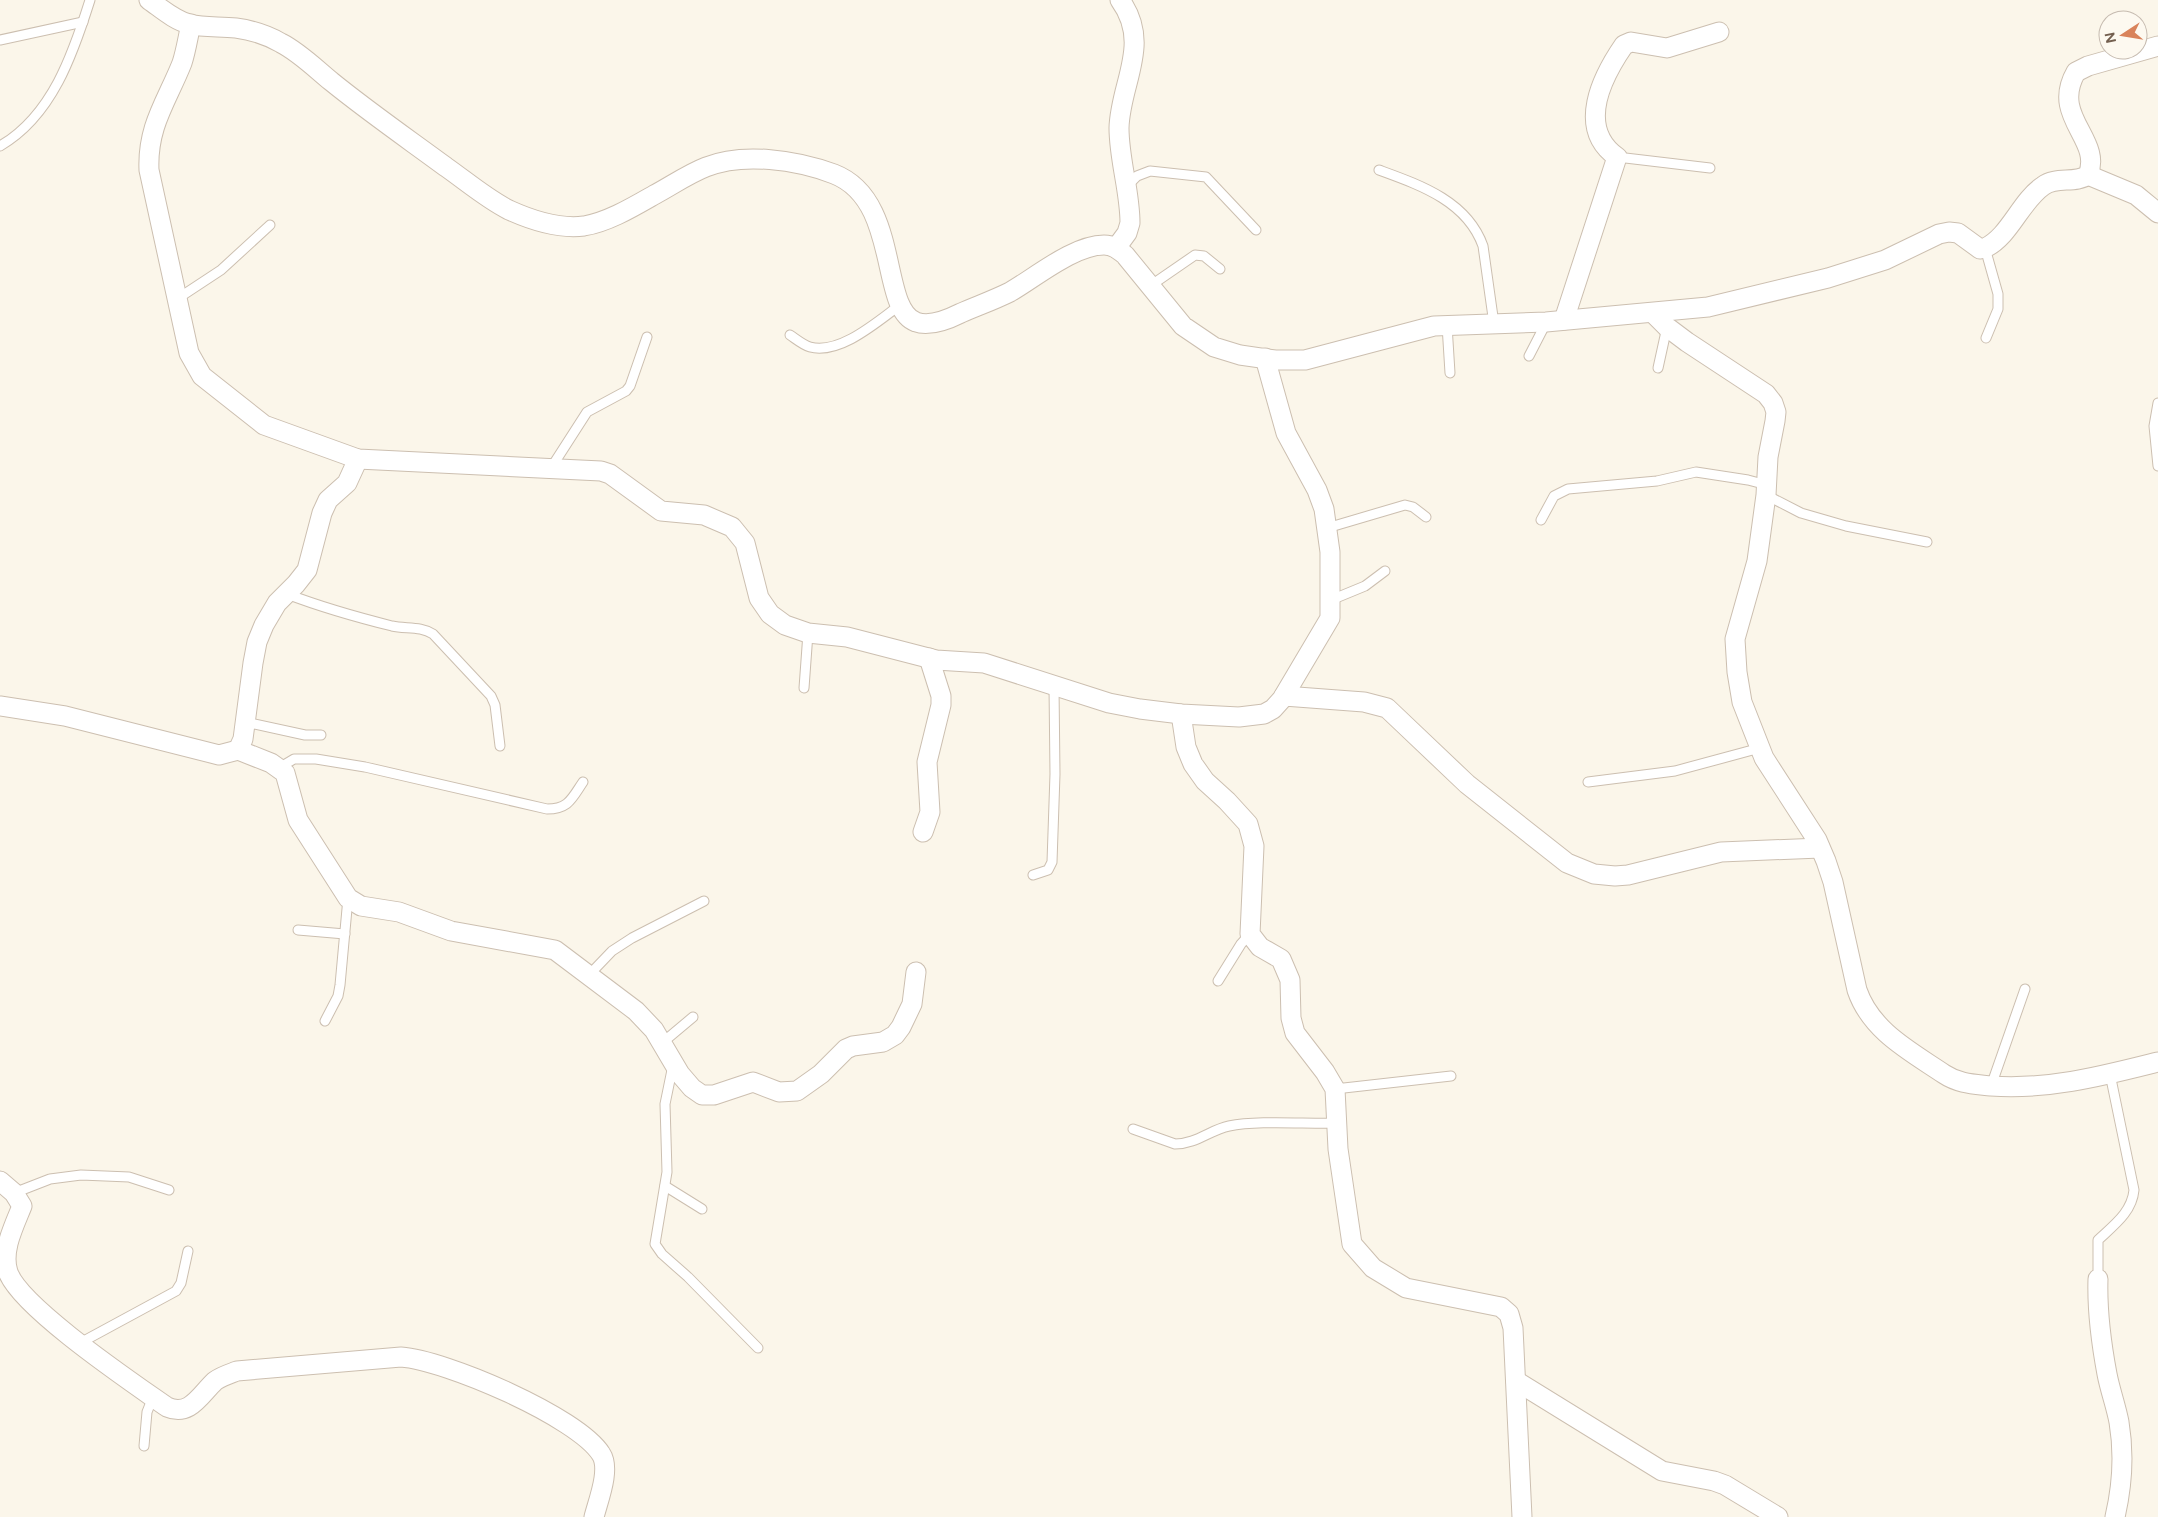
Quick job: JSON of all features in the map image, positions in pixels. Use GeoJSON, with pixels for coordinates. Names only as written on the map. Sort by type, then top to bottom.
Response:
{"type":"FeatureCollection","features":[{"type":"Feature","properties":{"kind":"street"},"geometry":{"type":"LineString","coordinates":[[149,0],[178,20],[191,24],[237,28],[267,36],[284,44],[363,107],[477,189],[508,209],[535,220],[558,225],[584,226],[614,216],[693,173],[726,162],[749,160],[792,163],[832,174],[855,187],[865,198],[877,218],[900,305],[906,316],[916,322],[930,323],[950,318],[1008,293],[1085,250],[1107,245],[1125,254],[1183,326],[1214,347],[1265,358],[1305,360],[1434,326],[1555,321],[1708,307],[1828,278],[1885,260],[1939,234],[1948,232],[1958,233],[1980,248],[1985,248],[2000,235],[2044,185],[2058,181],[2082,179],[2088,175],[2091,158],[2070,112],[2067,95],[2076,72],[2088,66],[2158,46]]}},
{"type":"Feature","properties":{"kind":"street"},"geometry":{"type":"LineString","coordinates":[[1116,248],[1127,233],[1130,223],[1119,126],[1134,56],[1132,23],[1120,0]]}},
{"type":"Feature","properties":{"kind":"street"},"geometry":{"type":"LineString","coordinates":[[191,24],[182,62],[155,120],[148,151],[149,170],[189,353],[202,376],[264,425],[358,459],[601,471],[625,484],[661,511],[704,515],[732,526],[745,543],[759,598],[770,614],[785,625],[808,633],[847,637],[929,658],[984,663],[1109,703],[1181,714],[1239,717],[1264,714],[1273,709],[1284,696],[1327,627],[1330,618],[1331,600],[1330,552],[1324,509],[1317,490],[1286,433],[1265,358]]}},
{"type":"Feature","properties":{"kind":"street"},"geometry":{"type":"LineString","coordinates":[[1555,321],[1617,157],[1611,153],[1598,131],[1597,102],[1599,88],[1624,44],[1631,42],[1668,48],[1719,32]]}},
{"type":"Feature","properties":{"kind":"street"},"geometry":{"type":"LineString","coordinates":[[2088,175],[2136,195],[2158,212]]}},
{"type":"Feature","properties":{"kind":"street"},"geometry":{"type":"LineString","coordinates":[[1653,313],[1667,328],[1766,394],[1773,403],[1776,421],[1768,457],[1757,561],[1735,639],[1737,672],[1742,702],[1760,748],[1820,848],[1833,882],[1857,990],[1862,1005],[1871,1019],[1883,1032],[1954,1081],[2018,1088],[2060,1085],[2158,1062]]}},
{"type":"Feature","properties":{"kind":"street"},"geometry":{"type":"LineString","coordinates":[[238,750],[243,739],[257,642],[268,614],[307,570],[322,513],[328,500],[347,482],[358,459]]}},
{"type":"Feature","properties":{"kind":"street"},"geometry":{"type":"LineString","coordinates":[[923,832],[930,812],[927,762],[941,705],[941,696],[929,658]]}},
{"type":"Feature","properties":{"kind":"street"},"geometry":{"type":"LineString","coordinates":[[1284,696],[1364,702],[1387,708],[1467,784],[1545,847],[1579,870],[1615,876],[1721,852],[1820,848]]}},
{"type":"Feature","properties":{"kind":"street"},"geometry":{"type":"LineString","coordinates":[[0,706],[65,716],[219,755],[238,750],[279,768],[285,773],[289,782],[298,820],[348,898],[362,906],[399,912],[451,931],[547,947],[562,954],[636,1011],[654,1030],[692,1088],[702,1095],[714,1095],[753,1082],[779,1092],[797,1091],[821,1074],[846,1049],[853,1046],[883,1042],[895,1035],[912,1004],[916,972]]}},
{"type":"Feature","properties":{"kind":"street"},"geometry":{"type":"LineString","coordinates":[[1181,714],[1186,747],[1193,764],[1205,781],[1248,824],[1254,846],[1250,934],[1260,947],[1281,960],[1290,980],[1291,1018],[1295,1033],[1325,1072],[1335,1089],[1338,1149],[1352,1244],[1373,1268],[1406,1288],[1501,1307],[1509,1314],[1513,1328],[1522,1517]]}},
{"type":"Feature","properties":{"kind":"street"},"geometry":{"type":"LineString","coordinates":[[7,1187],[22,1206],[8,1247],[7,1271],[24,1297],[80,1343],[153,1397],[175,1410],[195,1404],[220,1378],[237,1371],[416,1358],[479,1378],[568,1424],[596,1448],[602,1455],[604,1480],[594,1517]]}},
{"type":"Feature","properties":{"kind":"street"},"geometry":{"type":"LineString","coordinates":[[2098,1278],[2097,1304],[2107,1373],[2119,1422],[2121,1465],[2119,1499],[2115,1517]]}},
{"type":"Feature","properties":{"kind":"street"},"geometry":{"type":"LineString","coordinates":[[1516,1381],[1662,1471],[1714,1481],[1725,1485],[1778,1517]]}},
{"type":"Feature","properties":{"kind":"lane"},"geometry":{"type":"LineString","coordinates":[[0,146],[25,124],[51,93],[76,48],[90,0]]}},
{"type":"Feature","properties":{"kind":"lane"},"geometry":{"type":"LineString","coordinates":[[0,40],[83,22]]}},
{"type":"Feature","properties":{"kind":"lane"},"geometry":{"type":"LineString","coordinates":[[1617,157],[1710,168]]}},
{"type":"Feature","properties":{"kind":"lane"},"geometry":{"type":"LineString","coordinates":[[1379,170],[1426,187],[1443,197],[1467,219],[1478,233],[1483,246],[1494,324]]}},
{"type":"Feature","properties":{"kind":"lane"},"geometry":{"type":"LineString","coordinates":[[1127,186],[1137,176],[1150,172],[1206,177],[1256,230]]}},
{"type":"Feature","properties":{"kind":"lane"},"geometry":{"type":"LineString","coordinates":[[177,298],[222,270],[270,224]]}},
{"type":"Feature","properties":{"kind":"lane"},"geometry":{"type":"LineString","coordinates":[[1985,248],[1998,294],[1998,309],[1986,338]]}},
{"type":"Feature","properties":{"kind":"lane"},"geometry":{"type":"LineString","coordinates":[[1150,286],[1195,255],[1204,256],[1220,269]]}},
{"type":"Feature","properties":{"kind":"lane"},"geometry":{"type":"LineString","coordinates":[[790,335],[812,347],[837,345],[849,341],[900,305]]}},
{"type":"Feature","properties":{"kind":"lane"},"geometry":{"type":"LineString","coordinates":[[1528,356],[1555,321]]}},
{"type":"Feature","properties":{"kind":"lane"},"geometry":{"type":"LineString","coordinates":[[1447,325],[1450,373]]}},
{"type":"Feature","properties":{"kind":"lane"},"geometry":{"type":"LineString","coordinates":[[1658,368],[1667,328]]}},
{"type":"Feature","properties":{"kind":"lane"},"geometry":{"type":"LineString","coordinates":[[552,468],[587,412],[626,391],[630,386],[647,337]]}},
{"type":"Feature","properties":{"kind":"lane"},"geometry":{"type":"LineString","coordinates":[[2158,404],[2154,426],[2158,466]]}},
{"type":"Feature","properties":{"kind":"lane"},"geometry":{"type":"LineString","coordinates":[[1541,520],[1554,496],[1568,489],[1658,481],[1696,472],[1716,474],[1766,490],[1801,512],[1846,526],[1927,542]]}},
{"type":"Feature","properties":{"kind":"lane"},"geometry":{"type":"LineString","coordinates":[[1327,528],[1405,505],[1426,516]]}},
{"type":"Feature","properties":{"kind":"lane"},"geometry":{"type":"LineString","coordinates":[[1331,600],[1372,582],[1385,571]]}},
{"type":"Feature","properties":{"kind":"lane"},"geometry":{"type":"LineString","coordinates":[[287,594],[323,608],[394,626],[426,629],[433,634],[491,696],[495,705],[500,746]]}},
{"type":"Feature","properties":{"kind":"lane"},"geometry":{"type":"LineString","coordinates":[[804,688],[808,633]]}},
{"type":"Feature","properties":{"kind":"lane"},"geometry":{"type":"LineString","coordinates":[[1033,875],[1048,870],[1052,862],[1055,774],[1054,686]]}},
{"type":"Feature","properties":{"kind":"lane"},"geometry":{"type":"LineString","coordinates":[[245,722],[305,735],[321,735]]}},
{"type":"Feature","properties":{"kind":"lane"},"geometry":{"type":"LineString","coordinates":[[1588,782],[1675,771],[1760,748]]}},
{"type":"Feature","properties":{"kind":"lane"},"geometry":{"type":"LineString","coordinates":[[279,768],[294,759],[316,759],[365,767],[547,809],[561,808],[566,805],[584,782]]}},
{"type":"Feature","properties":{"kind":"lane"},"geometry":{"type":"LineString","coordinates":[[325,1021],[338,996],[348,898]]}},
{"type":"Feature","properties":{"kind":"lane"},"geometry":{"type":"LineString","coordinates":[[589,975],[612,951],[632,938],[704,901]]}},
{"type":"Feature","properties":{"kind":"lane"},"geometry":{"type":"LineString","coordinates":[[298,930],[344,934]]}},
{"type":"Feature","properties":{"kind":"lane"},"geometry":{"type":"LineString","coordinates":[[1218,982],[1241,944],[1250,934]]}},
{"type":"Feature","properties":{"kind":"lane"},"geometry":{"type":"LineString","coordinates":[[1991,1086],[2025,989]]}},
{"type":"Feature","properties":{"kind":"lane"},"geometry":{"type":"LineString","coordinates":[[662,1043],[693,1017]]}},
{"type":"Feature","properties":{"kind":"lane"},"geometry":{"type":"LineString","coordinates":[[674,1063],[665,1104],[665,1186],[654,1238],[657,1249],[758,1348]]}},
{"type":"Feature","properties":{"kind":"lane"},"geometry":{"type":"LineString","coordinates":[[2098,1278],[2098,1240],[2129,1209],[2133,1201],[2134,1190],[2110,1074]]}},
{"type":"Feature","properties":{"kind":"lane"},"geometry":{"type":"LineString","coordinates":[[1335,1089],[1451,1076]]}},
{"type":"Feature","properties":{"kind":"lane"},"geometry":{"type":"LineString","coordinates":[[1134,1129],[1175,1144],[1182,1144],[1196,1141],[1229,1126],[1337,1123]]}},
{"type":"Feature","properties":{"kind":"lane"},"geometry":{"type":"LineString","coordinates":[[7,1187],[82,1175],[128,1177],[169,1190]]}},
{"type":"Feature","properties":{"kind":"lane"},"geometry":{"type":"LineString","coordinates":[[665,1186],[702,1209]]}},
{"type":"Feature","properties":{"kind":"lane"},"geometry":{"type":"LineString","coordinates":[[80,1343],[176,1291],[181,1283],[188,1251]]}},
{"type":"Feature","properties":{"kind":"lane"},"geometry":{"type":"LineString","coordinates":[[144,1446],[146,1412],[153,1397]]}}]}
